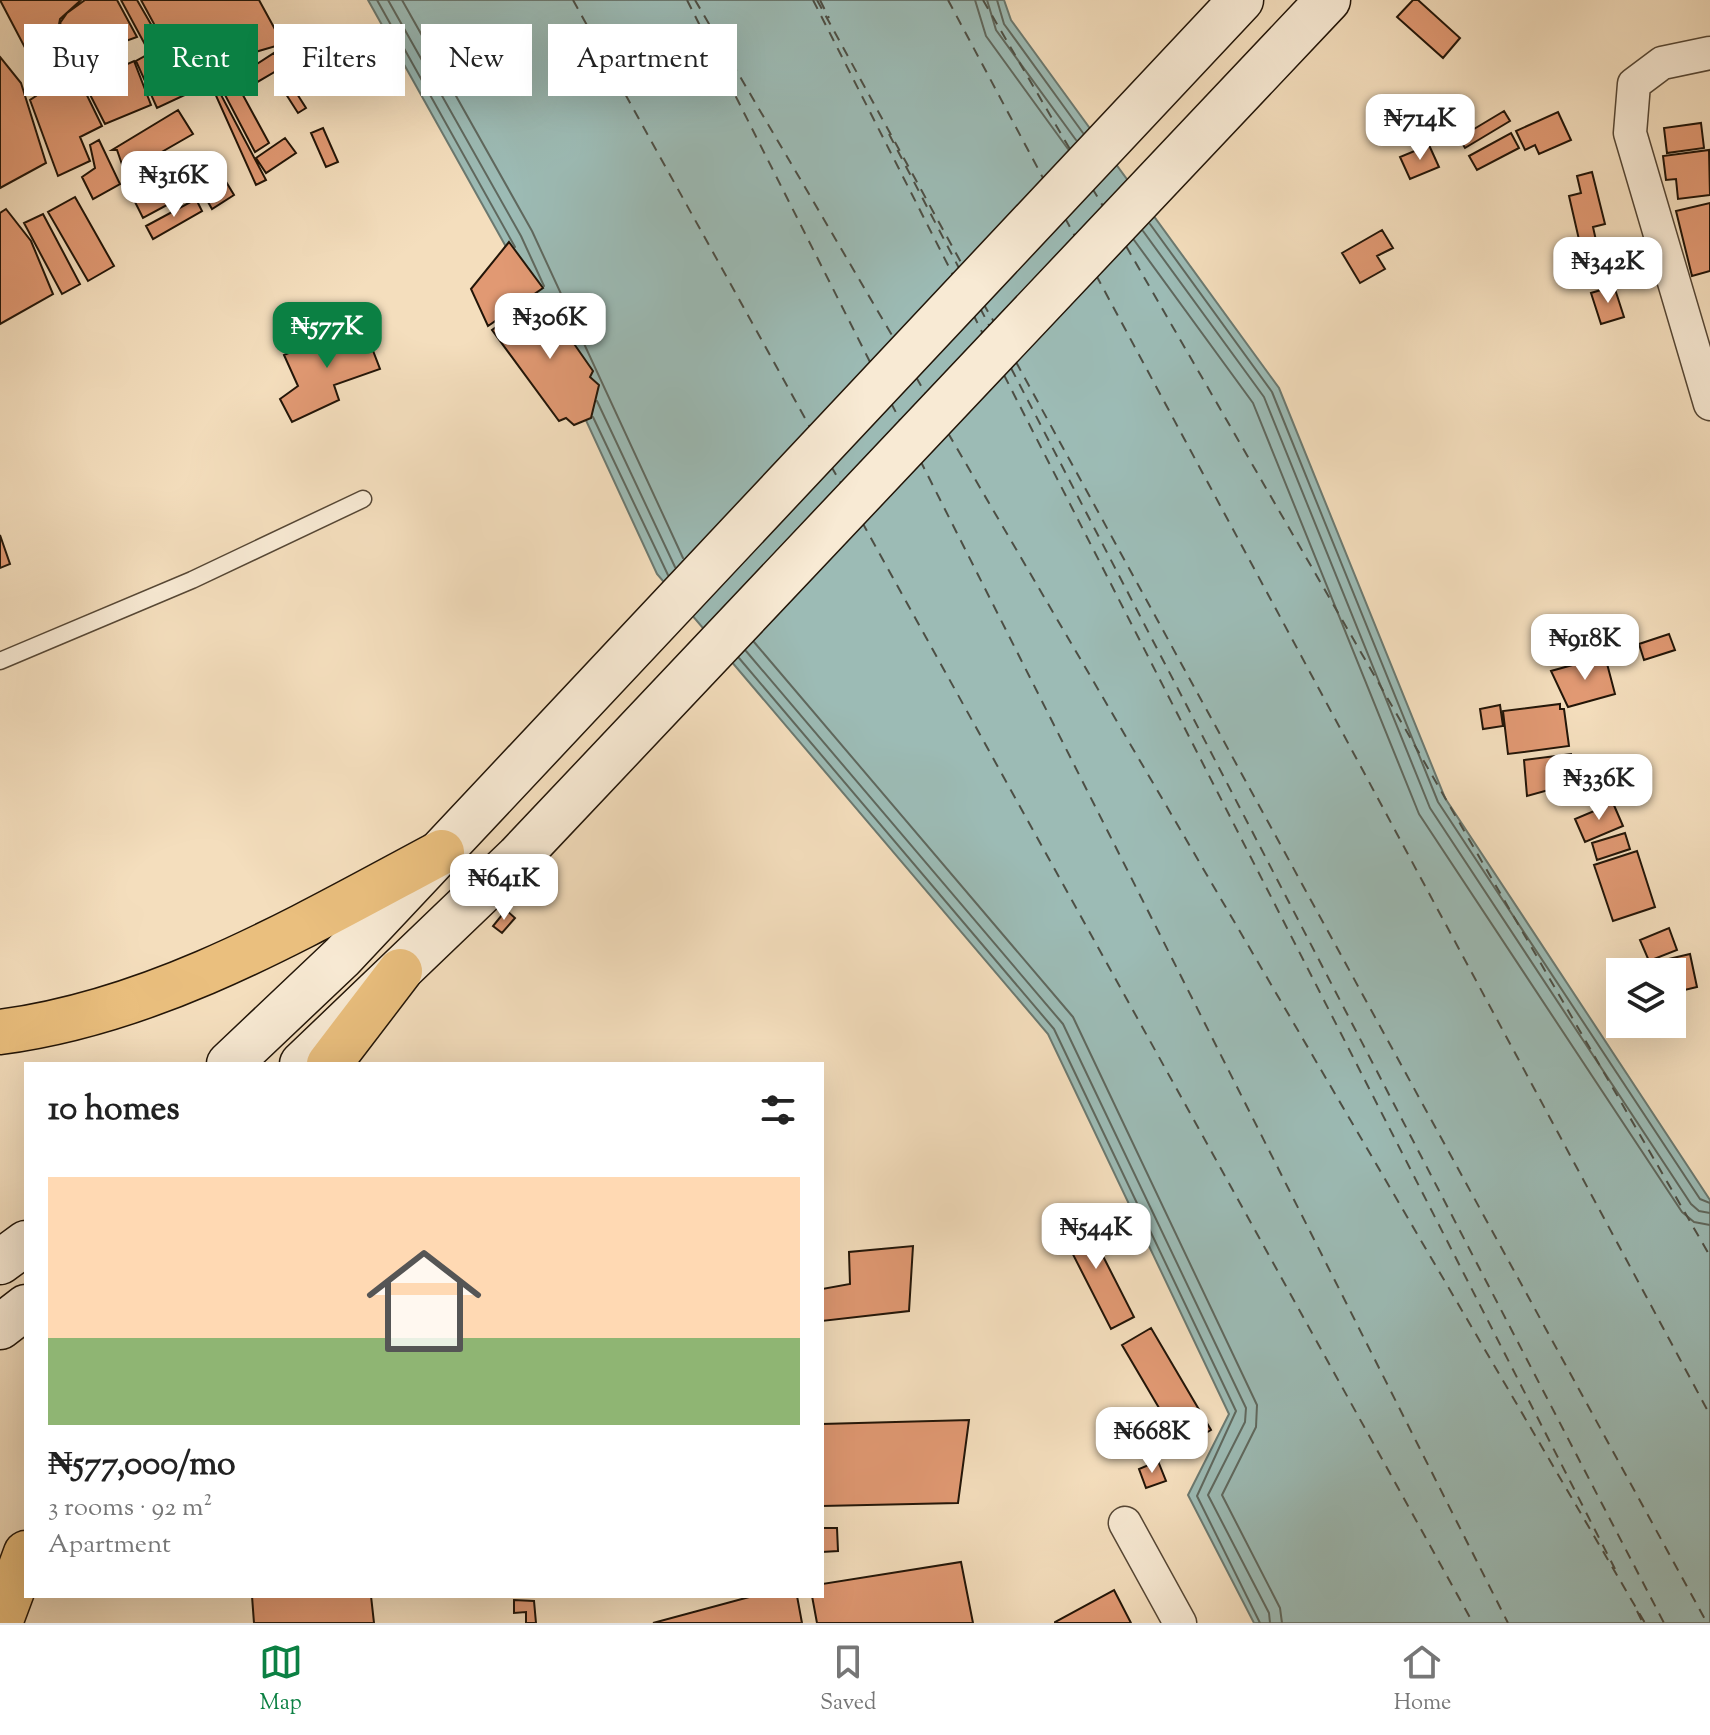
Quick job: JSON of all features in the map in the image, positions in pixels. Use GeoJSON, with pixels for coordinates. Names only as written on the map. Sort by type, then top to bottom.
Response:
{"type":"FeatureCollection","features":[{"type":"Feature","properties":{"kind":"main road"},"geometry":{"type":"LineString","coordinates":[[231,1062],[342,957],[474,819],[1241,0]]}},
{"type":"Feature","properties":{"kind":"main road"},"geometry":{"type":"LineString","coordinates":[[304,1062],[518,857],[1328,0]]}},
{"type":"Feature","properties":{"kind":"main road"},"geometry":{"type":"LineString","coordinates":[[0,1032],[111,1007],[200,975],[303,926],[442,852]]}},
{"type":"Feature","properties":{"kind":"main road"},"geometry":{"type":"LineString","coordinates":[[331,1062],[400,971]]}},
{"type":"Feature","properties":{"kind":"main road"},"geometry":{"type":"LineString","coordinates":[[0,1262],[24,1244]]}},
{"type":"Feature","properties":{"kind":"main road"},"geometry":{"type":"LineString","coordinates":[[0,1327],[24,1309]]}},
{"type":"Feature","properties":{"kind":"main road"},"geometry":{"type":"LineString","coordinates":[[0,1623],[24,1558]]}},
{"type":"Feature","properties":{"kind":"street"},"geometry":{"type":"LineString","coordinates":[[1710,53],[1662,63],[1634,84],[1630,133],[1710,404]]}},
{"type":"Feature","properties":{"kind":"street"},"geometry":{"type":"LineString","coordinates":[[1125,1523],[1180,1623]]}},
{"type":"Feature","properties":{"kind":"lane"},"geometry":{"type":"LineString","coordinates":[[0,661],[192,580],[363,499]]}},
{"type":"Feature","properties":{"kind":"water"},"geometry":{"type":"Polygon","coordinates":[[[368,0],[1004,0],[1011,20],[1279,388],[1445,798],[1710,1200],[1710,1623],[1254,1623],[1188,1495],[1229,1414],[1048,1034],[657,574],[505,245],[422,96],[532,96],[532,24],[421,24],[421,95],[405,66],[405,24],[381,24],[368,0]]]}},
{"type":"Feature","properties":{"kind":"building"},"geometry":{"type":"Polygon","coordinates":[[[0,0],[81,0],[60,19],[59,24],[24,24],[24,46],[0,0]]]}},
{"type":"Feature","properties":{"kind":"building"},"geometry":{"type":"Polygon","coordinates":[[[85,0],[117,0],[137,37],[128,40],[128,24],[61,24],[67,13],[85,0]]]}},
{"type":"Feature","properties":{"kind":"building"},"geometry":{"type":"Polygon","coordinates":[[[121,0],[137,0],[151,24],[144,24],[144,43],[121,0]]]}},
{"type":"Feature","properties":{"kind":"building"},"geometry":{"type":"Polygon","coordinates":[[[141,0],[259,0],[274,28],[274,47],[258,51],[258,24],[154,24],[141,0]]]}},
{"type":"Feature","properties":{"kind":"building"},"geometry":{"type":"Polygon","coordinates":[[[1413,0],[1418,0],[1460,38],[1443,58],[1397,17],[1413,0]]]}},
{"type":"Feature","properties":{"kind":"building"},"geometry":{"type":"Polygon","coordinates":[[[274,53],[274,72],[258,82],[258,63],[274,53]]]}},
{"type":"Feature","properties":{"kind":"building"},"geometry":{"type":"Polygon","coordinates":[[[0,57],[21,83],[46,163],[0,188],[0,57]]]}},
{"type":"Feature","properties":{"kind":"building"},"geometry":{"type":"Polygon","coordinates":[[[144,57],[144,79],[136,61],[144,57]]]}},
{"type":"Feature","properties":{"kind":"building"},"geometry":{"type":"Polygon","coordinates":[[[134,61],[144,87],[144,96],[148,96],[151,105],[105,124],[91,96],[128,96],[128,64],[134,61]]]}},
{"type":"Feature","properties":{"kind":"building"},"geometry":{"type":"Polygon","coordinates":[[[36,96],[87,96],[102,126],[80,137],[90,161],[58,176],[30,100],[36,96]]]}},
{"type":"Feature","properties":{"kind":"building"},"geometry":{"type":"Polygon","coordinates":[[[152,96],[183,96],[157,108],[152,96]]]}},
{"type":"Feature","properties":{"kind":"building"},"geometry":{"type":"Polygon","coordinates":[[[216,96],[222,96],[266,180],[256,185],[216,96]]]}},
{"type":"Feature","properties":{"kind":"building"},"geometry":{"type":"Polygon","coordinates":[[[226,96],[243,96],[269,143],[255,152],[226,96]]]}},
{"type":"Feature","properties":{"kind":"building"},"geometry":{"type":"Polygon","coordinates":[[[287,96],[298,96],[306,108],[298,113],[287,96]]]}},
{"type":"Feature","properties":{"kind":"building"},"geometry":{"type":"Polygon","coordinates":[[[178,110],[193,134],[125,173],[117,150],[112,150],[178,110]]]}},
{"type":"Feature","properties":{"kind":"building"},"geometry":{"type":"Polygon","coordinates":[[[1504,111],[1510,121],[1465,148],[1459,138],[1504,111]]]}},
{"type":"Feature","properties":{"kind":"building"},"geometry":{"type":"Polygon","coordinates":[[[1558,112],[1571,140],[1539,154],[1535,145],[1525,150],[1516,131],[1558,112]]]}},
{"type":"Feature","properties":{"kind":"building"},"geometry":{"type":"Polygon","coordinates":[[[1701,123],[1704,148],[1667,153],[1664,128],[1701,123]]]}},
{"type":"Feature","properties":{"kind":"building"},"geometry":{"type":"Polygon","coordinates":[[[323,128],[338,162],[326,167],[311,133],[323,128]]]}},
{"type":"Feature","properties":{"kind":"building"},"geometry":{"type":"Polygon","coordinates":[[[1511,133],[1519,148],[1477,170],[1469,156],[1511,133]]]}},
{"type":"Feature","properties":{"kind":"building"},"geometry":{"type":"Polygon","coordinates":[[[285,138],[296,153],[266,173],[256,158],[285,138]]]}},
{"type":"Feature","properties":{"kind":"building"},"geometry":{"type":"Polygon","coordinates":[[[99,140],[120,184],[93,199],[82,177],[95,168],[90,145],[99,140]]]}},
{"type":"Feature","properties":{"kind":"building"},"geometry":{"type":"Polygon","coordinates":[[[1429,145],[1439,167],[1410,179],[1400,157],[1429,145]]]}},
{"type":"Feature","properties":{"kind":"building"},"geometry":{"type":"Polygon","coordinates":[[[1709,150],[1710,195],[1678,199],[1676,179],[1666,180],[1663,156],[1709,150]]]}},
{"type":"Feature","properties":{"kind":"building"},"geometry":{"type":"Polygon","coordinates":[[[212,160],[220,173],[197,187],[190,174],[212,160]]]}},
{"type":"Feature","properties":{"kind":"building"},"geometry":{"type":"Polygon","coordinates":[[[1592,172],[1605,224],[1593,227],[1599,254],[1583,257],[1569,196],[1581,193],[1577,176],[1592,172]]]}},
{"type":"Feature","properties":{"kind":"building"},"geometry":{"type":"Polygon","coordinates":[[[185,175],[193,191],[143,218],[135,202],[185,175]]]}},
{"type":"Feature","properties":{"kind":"building"},"geometry":{"type":"Polygon","coordinates":[[[225,180],[234,195],[212,209],[203,193],[225,180]]]}},
{"type":"Feature","properties":{"kind":"building"},"geometry":{"type":"Polygon","coordinates":[[[75,197],[114,266],[88,281],[48,212],[75,197]]]}},
{"type":"Feature","properties":{"kind":"building"},"geometry":{"type":"Polygon","coordinates":[[[196,199],[202,211],[153,239],[146,226],[196,199]]]}},
{"type":"Feature","properties":{"kind":"building"},"geometry":{"type":"Polygon","coordinates":[[[1710,203],[1710,271],[1692,276],[1676,211],[1710,203]]]}},
{"type":"Feature","properties":{"kind":"building"},"geometry":{"type":"Polygon","coordinates":[[[6,209],[31,241],[53,294],[0,324],[0,213],[6,209]]]}},
{"type":"Feature","properties":{"kind":"building"},"geometry":{"type":"Polygon","coordinates":[[[43,214],[80,284],[62,294],[24,223],[43,214]]]}},
{"type":"Feature","properties":{"kind":"building"},"geometry":{"type":"Polygon","coordinates":[[[1382,230],[1393,248],[1377,256],[1385,269],[1360,283],[1342,253],[1382,230]]]}},
{"type":"Feature","properties":{"kind":"building"},"geometry":{"type":"Polygon","coordinates":[[[509,242],[543,288],[488,326],[471,289],[509,242]]]}},
{"type":"Feature","properties":{"kind":"building"},"geometry":{"type":"Polygon","coordinates":[[[1614,286],[1624,317],[1601,324],[1591,293],[1614,286]]]}},
{"type":"Feature","properties":{"kind":"building"},"geometry":{"type":"Polygon","coordinates":[[[540,295],[593,371],[590,377],[599,385],[591,418],[574,425],[566,418],[559,421],[492,330],[540,295]]]}},
{"type":"Feature","properties":{"kind":"building"},"geometry":{"type":"Polygon","coordinates":[[[362,322],[380,369],[334,385],[339,400],[292,422],[280,399],[298,386],[284,355],[362,322]]]}},
{"type":"Feature","properties":{"kind":"building"},"geometry":{"type":"Polygon","coordinates":[[[0,535],[10,564],[0,568],[0,535]]]}},
{"type":"Feature","properties":{"kind":"building"},"geometry":{"type":"Polygon","coordinates":[[[1669,634],[1675,650],[1644,660],[1639,644],[1669,634]]]}},
{"type":"Feature","properties":{"kind":"building"},"geometry":{"type":"Polygon","coordinates":[[[1605,656],[1615,694],[1568,707],[1551,671],[1605,656]]]}},
{"type":"Feature","properties":{"kind":"building"},"geometry":{"type":"Polygon","coordinates":[[[1560,704],[1560,709],[1564,709],[1569,746],[1508,754],[1503,711],[1560,704]]]}},
{"type":"Feature","properties":{"kind":"building"},"geometry":{"type":"Polygon","coordinates":[[[1500,705],[1503,726],[1483,729],[1480,709],[1500,705]]]}},
{"type":"Feature","properties":{"kind":"building"},"geometry":{"type":"Polygon","coordinates":[[[1571,754],[1574,783],[1527,796],[1524,760],[1571,754]]]}},
{"type":"Feature","properties":{"kind":"building"},"geometry":{"type":"Polygon","coordinates":[[[1613,803],[1623,826],[1585,842],[1575,819],[1613,803]]]}},
{"type":"Feature","properties":{"kind":"building"},"geometry":{"type":"Polygon","coordinates":[[[1625,833],[1630,849],[1597,860],[1592,843],[1625,833]]]}},
{"type":"Feature","properties":{"kind":"building"},"geometry":{"type":"Polygon","coordinates":[[[1637,851],[1655,907],[1613,921],[1594,865],[1637,851]]]}},
{"type":"Feature","properties":{"kind":"building"},"geometry":{"type":"Polygon","coordinates":[[[506,910],[515,918],[502,933],[493,926],[506,910]]]}},
{"type":"Feature","properties":{"kind":"building"},"geometry":{"type":"Polygon","coordinates":[[[1669,928],[1677,950],[1648,958],[1640,940],[1669,928]]]}},
{"type":"Feature","properties":{"kind":"building"},"geometry":{"type":"Polygon","coordinates":[[[1690,954],[1697,987],[1686,990],[1686,958],[1673,958],[1690,954]]]}},
{"type":"Feature","properties":{"kind":"building"},"geometry":{"type":"Polygon","coordinates":[[[1081,1213],[1134,1317],[1111,1329],[1058,1225],[1081,1213]]]}},
{"type":"Feature","properties":{"kind":"building"},"geometry":{"type":"Polygon","coordinates":[[[913,1246],[909,1311],[824,1321],[824,1289],[850,1284],[849,1252],[913,1246]]]}},
{"type":"Feature","properties":{"kind":"building"},"geometry":{"type":"Polygon","coordinates":[[[1151,1328],[1211,1430],[1182,1447],[1122,1345],[1151,1328]]]}},
{"type":"Feature","properties":{"kind":"building"},"geometry":{"type":"Polygon","coordinates":[[[1140,1415],[1154,1447],[1133,1456],[1119,1424],[1140,1415]]]}},
{"type":"Feature","properties":{"kind":"building"},"geometry":{"type":"Polygon","coordinates":[[[969,1420],[958,1503],[824,1506],[824,1424],[969,1420]]]}},
{"type":"Feature","properties":{"kind":"building"},"geometry":{"type":"Polygon","coordinates":[[[1158,1461],[1166,1481],[1146,1488],[1139,1469],[1158,1461]]]}},
{"type":"Feature","properties":{"kind":"building"},"geometry":{"type":"Polygon","coordinates":[[[824,1528],[837,1528],[838,1551],[824,1552],[824,1528]]]}},
{"type":"Feature","properties":{"kind":"building"},"geometry":{"type":"Polygon","coordinates":[[[961,1562],[973,1623],[817,1623],[812,1598],[824,1598],[824,1584],[961,1562]]]}},
{"type":"Feature","properties":{"kind":"building"},"geometry":{"type":"Polygon","coordinates":[[[1114,1590],[1131,1623],[1055,1623],[1055,1622],[1114,1590]]]}},
{"type":"Feature","properties":{"kind":"building"},"geometry":{"type":"Polygon","coordinates":[[[252,1598],[371,1598],[374,1623],[254,1623],[252,1598]]]}},
{"type":"Feature","properties":{"kind":"building"},"geometry":{"type":"Polygon","coordinates":[[[746,1598],[797,1598],[802,1623],[653,1623],[746,1598]]]}},
{"type":"Feature","properties":{"kind":"building"},"geometry":{"type":"Polygon","coordinates":[[[514,1600],[534,1601],[536,1623],[526,1623],[526,1612],[514,1613],[514,1600]]]}},
{"type":"Feature","properties":{"kind":"ferry route"},"geometry":{"type":"LineString","coordinates":[[573,0],[811,429]]}},
{"type":"Feature","properties":{"kind":"ferry route"},"geometry":{"type":"LineString","coordinates":[[687,0],[870,362]]}},
{"type":"Feature","properties":{"kind":"ferry route"},"geometry":{"type":"LineString","coordinates":[[695,0],[893,337]]}},
{"type":"Feature","properties":{"kind":"ferry route"},"geometry":{"type":"LineString","coordinates":[[813,0],[954,277]]}},
{"type":"Feature","properties":{"kind":"ferry route"},"geometry":{"type":"LineString","coordinates":[[817,0],[963,266]]}},
{"type":"Feature","properties":{"kind":"ferry route"},"geometry":{"type":"LineString","coordinates":[[820,0],[829,18]]}},
{"type":"Feature","properties":{"kind":"ferry route"},"geometry":{"type":"LineString","coordinates":[[948,0],[1043,178]]}},
{"type":"Feature","properties":{"kind":"ferry route"},"geometry":{"type":"LineString","coordinates":[[983,0],[1071,151]]}},
{"type":"Feature","properties":{"kind":"ferry route"},"geometry":{"type":"LineString","coordinates":[[889,134],[960,270]]}},
{"type":"Feature","properties":{"kind":"ferry route"},"geometry":{"type":"LineString","coordinates":[[1092,188],[1103,206]]}},
{"type":"Feature","properties":{"kind":"ferry route"},"geometry":{"type":"LineString","coordinates":[[1065,218],[1076,238]]}},
{"type":"Feature","properties":{"kind":"ferry route"},"geometry":{"type":"LineString","coordinates":[[1126,246],[1710,1256]]}},
{"type":"Feature","properties":{"kind":"ferry route"},"geometry":{"type":"LineString","coordinates":[[1096,275],[1710,1415]]}},
{"type":"Feature","properties":{"kind":"ferry route"},"geometry":{"type":"LineString","coordinates":[[983,303],[994,322]]}},
{"type":"Feature","properties":{"kind":"ferry route"},"geometry":{"type":"LineString","coordinates":[[980,308],[990,327]]}},
{"type":"Feature","properties":{"kind":"ferry route"},"geometry":{"type":"LineString","coordinates":[[973,314],[983,334]]}},
{"type":"Feature","properties":{"kind":"ferry route"},"geometry":{"type":"LineString","coordinates":[[1016,362],[1707,1623]]}},
{"type":"Feature","properties":{"kind":"ferry route"},"geometry":{"type":"LineString","coordinates":[[1011,368],[1664,1623]]}},
{"type":"Feature","properties":{"kind":"ferry route"},"geometry":{"type":"LineString","coordinates":[[1004,375],[1615,1569]]}},
{"type":"Feature","properties":{"kind":"ferry route"},"geometry":{"type":"LineString","coordinates":[[916,377],[927,396]]}},
{"type":"Feature","properties":{"kind":"ferry route"},"geometry":{"type":"LineString","coordinates":[[891,403],[901,422]]}},
{"type":"Feature","properties":{"kind":"ferry route"},"geometry":{"type":"LineString","coordinates":[[948,433],[1645,1623]]}},
{"type":"Feature","properties":{"kind":"ferry route"},"geometry":{"type":"LineString","coordinates":[[920,460],[1508,1623]]}},
{"type":"Feature","properties":{"kind":"ferry route"},"geometry":{"type":"LineString","coordinates":[[831,466],[842,485]]}},
{"type":"Feature","properties":{"kind":"ferry route"},"geometry":{"type":"LineString","coordinates":[[862,522],[1473,1623]]}},
{"type":"Feature","properties":{"kind":"ferry route"},"geometry":{"type":"LineString","coordinates":[[1637,1611],[1643,1623]]}}]}
